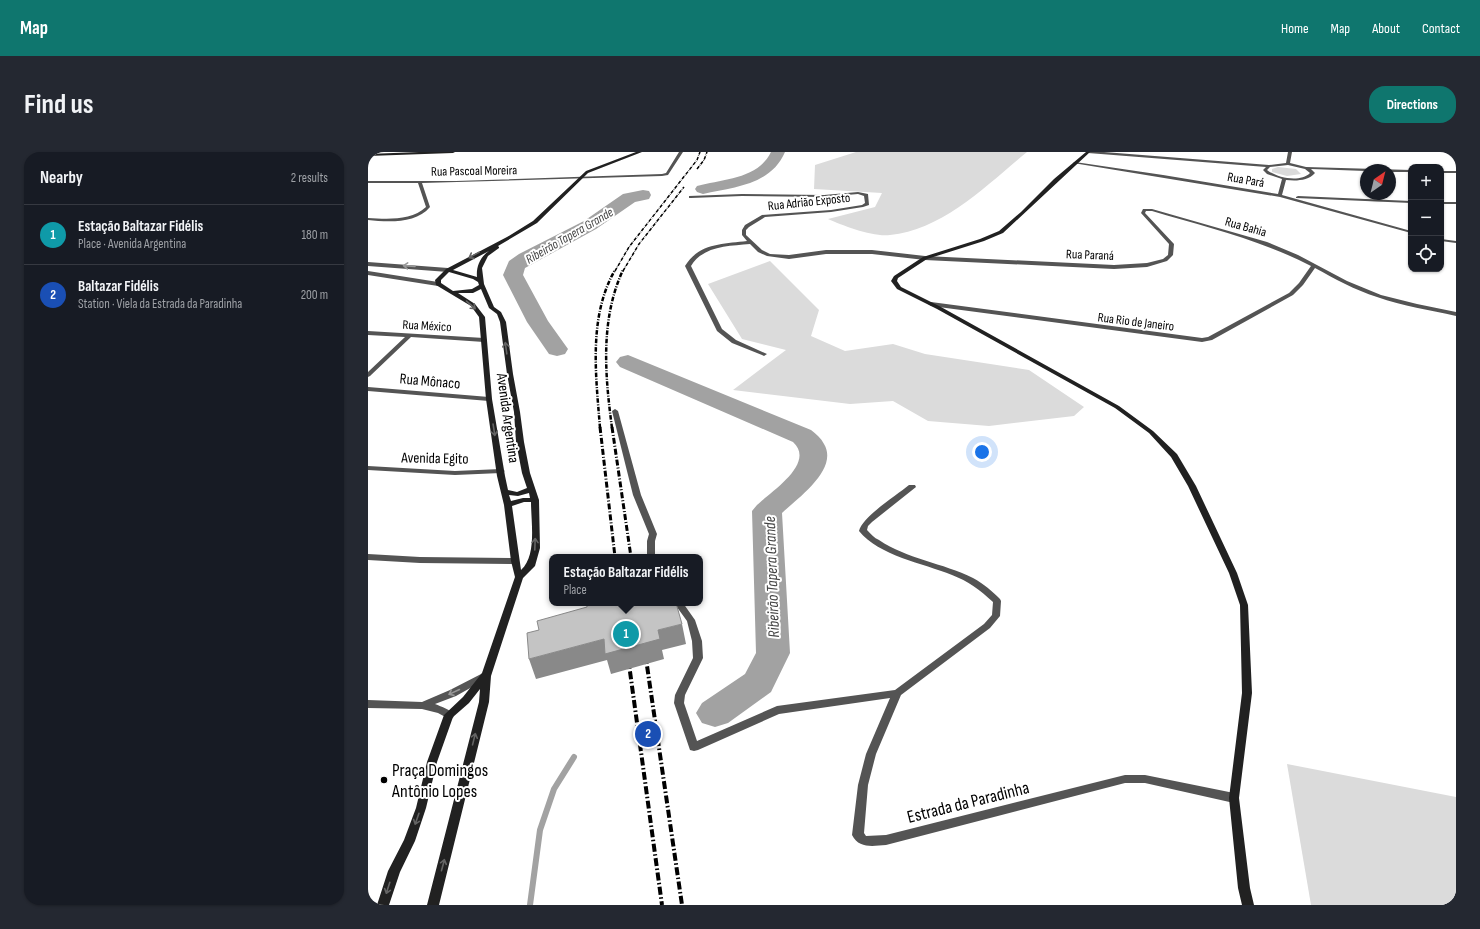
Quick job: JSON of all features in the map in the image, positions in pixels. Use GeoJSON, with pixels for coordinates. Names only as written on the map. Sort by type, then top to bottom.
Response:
{"type":"FeatureCollection","features":[{"type":"Feature","properties":{"kind":"street"},"geometry":{"type":"LineString","coordinates":[[368,155],[453,152]]}},
{"type":"Feature","properties":{"kind":"street"},"geometry":{"type":"LineString","coordinates":[[368,273],[438,284],[438,280],[448,270],[509,238],[535,222],[580,177],[596,168],[640,152]]}},
{"type":"Feature","properties":{"kind":"street","name":"Rua Pascoal Moreira"},"geometry":{"type":"LineString","coordinates":[[368,182],[420,183],[665,175],[682,152]]}},
{"type":"Feature","properties":{"kind":"street"},"geometry":{"type":"LineString","coordinates":[[1248,905],[1244,888],[1234,798],[1247,693],[1244,605],[1233,573],[1192,486],[1174,456],[1151,432],[1117,407],[931,304],[899,288],[894,281],[896,277],[925,258],[982,240],[1001,232],[1018,218],[1088,152],[1268,166],[1288,164],[1306,168],[1408,171]]}},
{"type":"Feature","properties":{"kind":"street"},"geometry":{"type":"LineString","coordinates":[[1288,164],[1290,152]]}},
{"type":"Feature","properties":{"kind":"street","name":"Rua Pará"},"geometry":{"type":"LineString","coordinates":[[1075,163],[1280,196],[1408,231]]}},
{"type":"Feature","properties":{"kind":"street"},"geometry":{"type":"LineString","coordinates":[[1268,166],[1265,170],[1267,172],[1284,178],[1301,179],[1312,176],[1313,173],[1306,168]]}},
{"type":"Feature","properties":{"kind":"street"},"geometry":{"type":"LineString","coordinates":[[1444,172],[1456,172]]}},
{"type":"Feature","properties":{"kind":"street"},"geometry":{"type":"LineString","coordinates":[[1284,178],[1280,196],[1408,202]]}},
{"type":"Feature","properties":{"kind":"street"},"geometry":{"type":"LineString","coordinates":[[368,220],[397,220],[424,211],[428,207],[420,183]]}},
{"type":"Feature","properties":{"kind":"street","name":"Rua Adrião Exposto"},"geometry":{"type":"LineString","coordinates":[[691,197],[742,195],[824,196],[858,193],[866,195],[867,204],[860,207],[831,211],[771,215],[759,218],[746,226],[744,230],[744,235],[750,242]]}},
{"type":"Feature","properties":{"kind":"street"},"geometry":{"type":"LineString","coordinates":[[1444,203],[1456,203]]}},
{"type":"Feature","properties":{"kind":"street","name":"Rua Paraná"},"geometry":{"type":"LineString","coordinates":[[925,258],[1114,267],[1147,265],[1165,260],[1172,250],[1172,244],[1146,218],[1143,212],[1152,210],[1168,214]]}},
{"type":"Feature","properties":{"kind":"street","name":"Rua Bahia"},"geometry":{"type":"LineString","coordinates":[[1168,214],[1265,242],[1380,296],[1416,306],[1456,314]]}},
{"type":"Feature","properties":{"kind":"street"},"geometry":{"type":"LineString","coordinates":[[481,284],[479,268],[486,256],[509,238]]}},
{"type":"Feature","properties":{"kind":"street"},"geometry":{"type":"LineString","coordinates":[[1444,240],[1456,242]]}},
{"type":"Feature","properties":{"kind":"street"},"geometry":{"type":"LineString","coordinates":[[764,354],[738,344],[727,338],[719,330],[688,266],[690,261],[704,250],[750,242],[760,251],[778,256],[789,257],[826,252],[846,252],[925,258]]}},
{"type":"Feature","properties":{"kind":"street"},"geometry":{"type":"LineString","coordinates":[[368,264],[448,270],[461,273],[481,284]]}},
{"type":"Feature","properties":{"kind":"street","name":"Rua Rio de Janeiro"},"geometry":{"type":"LineString","coordinates":[[931,304],[1141,333],[1206,340],[1291,294],[1301,284],[1314,266]]}},
{"type":"Feature","properties":{"kind":"street","name":"Avenida Argentina"},"geometry":{"type":"LineString","coordinates":[[438,284],[473,305],[482,317],[489,399],[501,472],[506,492],[514,561],[519,578]]}},
{"type":"Feature","properties":{"kind":"street"},"geometry":{"type":"LineString","coordinates":[[453,292],[472,291],[481,284]]}},
{"type":"Feature","properties":{"kind":"street","name":"Avenida Argentina"},"geometry":{"type":"LineString","coordinates":[[481,284],[492,308],[499,313],[503,322],[510,374],[518,412],[520,442],[526,473],[535,500],[536,548],[531,566],[519,578],[486,676]]}},
{"type":"Feature","properties":{"kind":"street","name":"Rua México"},"geometry":{"type":"LineString","coordinates":[[368,333],[484,340]]}},
{"type":"Feature","properties":{"kind":"street"},"geometry":{"type":"LineString","coordinates":[[368,375],[410,336]]}},
{"type":"Feature","properties":{"kind":"street","name":"Rua Mônaco"},"geometry":{"type":"LineString","coordinates":[[368,389],[489,399]]}},
{"type":"Feature","properties":{"kind":"street"},"geometry":{"type":"LineString","coordinates":[[615,411],[637,495],[653,534],[651,541],[651,554]]}},
{"type":"Feature","properties":{"kind":"street","name":"Avenida Egito"},"geometry":{"type":"LineString","coordinates":[[368,468],[447,472],[501,472]]}},
{"type":"Feature","properties":{"kind":"street"},"geometry":{"type":"LineString","coordinates":[[680,606],[691,620],[697,641],[698,658],[680,695],[679,703],[694,747],[777,710],[898,693],[987,626],[996,616],[997,601],[990,593],[968,580],[877,542],[863,531],[864,526],[869,520],[912,486]]}},
{"type":"Feature","properties":{"kind":"street"},"geometry":{"type":"LineString","coordinates":[[506,492],[518,494],[532,489]]}},
{"type":"Feature","properties":{"kind":"street"},"geometry":{"type":"LineString","coordinates":[[508,505],[523,500],[535,500]]}},
{"type":"Feature","properties":{"kind":"street"},"geometry":{"type":"LineString","coordinates":[[368,557],[420,560],[514,561]]}},
{"type":"Feature","properties":{"kind":"street"},"geometry":{"type":"LineString","coordinates":[[421,706],[453,693],[486,676]]}},
{"type":"Feature","properties":{"kind":"street"},"geometry":{"type":"LineString","coordinates":[[383,905],[394,871],[409,841],[421,808],[432,762],[448,715],[466,700],[486,676]]}},
{"type":"Feature","properties":{"kind":"street"},"geometry":{"type":"LineString","coordinates":[[433,904],[484,702],[486,676]]}},
{"type":"Feature","properties":{"kind":"street","name":"Estrada da Paradinha"},"geometry":{"type":"LineString","coordinates":[[898,693],[871,754],[862,785],[858,835],[864,842],[886,840],[1125,779],[1145,779],[1234,798]]}},
{"type":"Feature","properties":{"kind":"street"},"geometry":{"type":"LineString","coordinates":[[368,704],[421,706],[440,710],[448,715]]}},
{"type":"Feature","properties":{"kind":"shaded area"},"geometry":{"type":"Polygon","coordinates":[[[856,152],[1027,152],[980,191],[946,215],[928,225],[909,231],[883,235],[858,230],[828,219],[875,207],[882,193],[814,189],[815,165],[856,152]]]}},
{"type":"Feature","properties":{"kind":"shaded area"},"geometry":{"type":"Polygon","coordinates":[[[1278,167],[1296,169],[1301,174],[1287,176],[1272,172],[1272,169],[1278,167]]]}},
{"type":"Feature","properties":{"kind":"shaded area"},"geometry":{"type":"Polygon","coordinates":[[[770,261],[819,310],[811,336],[845,351],[893,344],[925,354],[1029,370],[1084,407],[1074,416],[989,426],[928,421],[893,401],[850,404],[733,390],[786,350],[742,339],[708,284],[770,261]]]}},
{"type":"Feature","properties":{"kind":"shaded area"},"geometry":{"type":"Polygon","coordinates":[[[1287,764],[1456,797],[1456,905],[1311,905],[1287,764]]]}},
{"type":"Feature","properties":{"kind":"building"},"geometry":{"type":"Polygon","coordinates":[[[677,606],[682,624],[658,630],[660,639],[605,654],[604,639],[529,659],[527,633],[539,630],[537,621],[587,607],[677,606]]]}},
{"type":"Feature","properties":{"kind":"waterway","name":"Ribeirão Tapera Grande"},"geometry":{"type":"LineString","coordinates":[[703,189],[736,182],[758,174],[767,169],[774,161],[778,152]]}},
{"type":"Feature","properties":{"kind":"waterway","name":"Ribeirão Tapera Grande"},"geometry":{"type":"LineString","coordinates":[[557,349],[538,322],[513,275],[516,265],[526,258],[590,225],[629,198],[643,195]]}},
{"type":"Feature","properties":{"kind":"waterway","name":"Ribeirão Tapera Grande"},"geometry":{"type":"LineString","coordinates":[[628,362],[802,436],[812,445],[814,456],[809,472],[767,511],[773,653],[758,683],[715,713]]}},
{"type":"Feature","properties":{"kind":"waterway","name":"Ribeirão Tapera Grande"},"geometry":{"type":"LineString","coordinates":[[530,905],[540,830],[554,789],[574,757]]}},
{"type":"Feature","properties":{"kind":"railway"},"geometry":{"type":"LineString","coordinates":[[615,271],[629,247],[697,160],[700,152]]}},
{"type":"Feature","properties":{"kind":"railway"},"geometry":{"type":"LineString","coordinates":[[697,169],[704,160],[707,152]]}},
{"type":"Feature","properties":{"kind":"railway"},"geometry":{"type":"LineString","coordinates":[[623,271],[639,244],[684,187]]}},
{"type":"Feature","properties":{"kind":"railway"},"geometry":{"type":"LineString","coordinates":[[600,428],[596,368],[597,327],[606,288],[615,270]]}},
{"type":"Feature","properties":{"kind":"railway"},"geometry":{"type":"LineString","coordinates":[[612,428],[606,368],[606,348],[611,308],[623,270]]}},
{"type":"Feature","properties":{"kind":"railway"},"geometry":{"type":"LineString","coordinates":[[600,427],[615,554]]}},
{"type":"Feature","properties":{"kind":"railway"},"geometry":{"type":"LineString","coordinates":[[612,427],[631,554]]}},
{"type":"Feature","properties":{"kind":"railway"},"geometry":{"type":"LineString","coordinates":[[645,652],[682,905]]}},
{"type":"Feature","properties":{"kind":"railway"},"geometry":{"type":"LineString","coordinates":[[628,657],[662,905]]}},
{"type":"Feature","properties":{"kind":"place","name":"Estação Baltazar Fidélis"},"geometry":{"type":"Point","coordinates":[626,634]}},
{"type":"Feature","properties":{"kind":"place","name":"Baltazar Fidélis"},"geometry":{"type":"Point","coordinates":[648,734]}},
{"type":"Feature","properties":{"kind":"place","name":"Praça Domingos Antônio Lopes"},"geometry":{"type":"Point","coordinates":[384,780]}}]}
